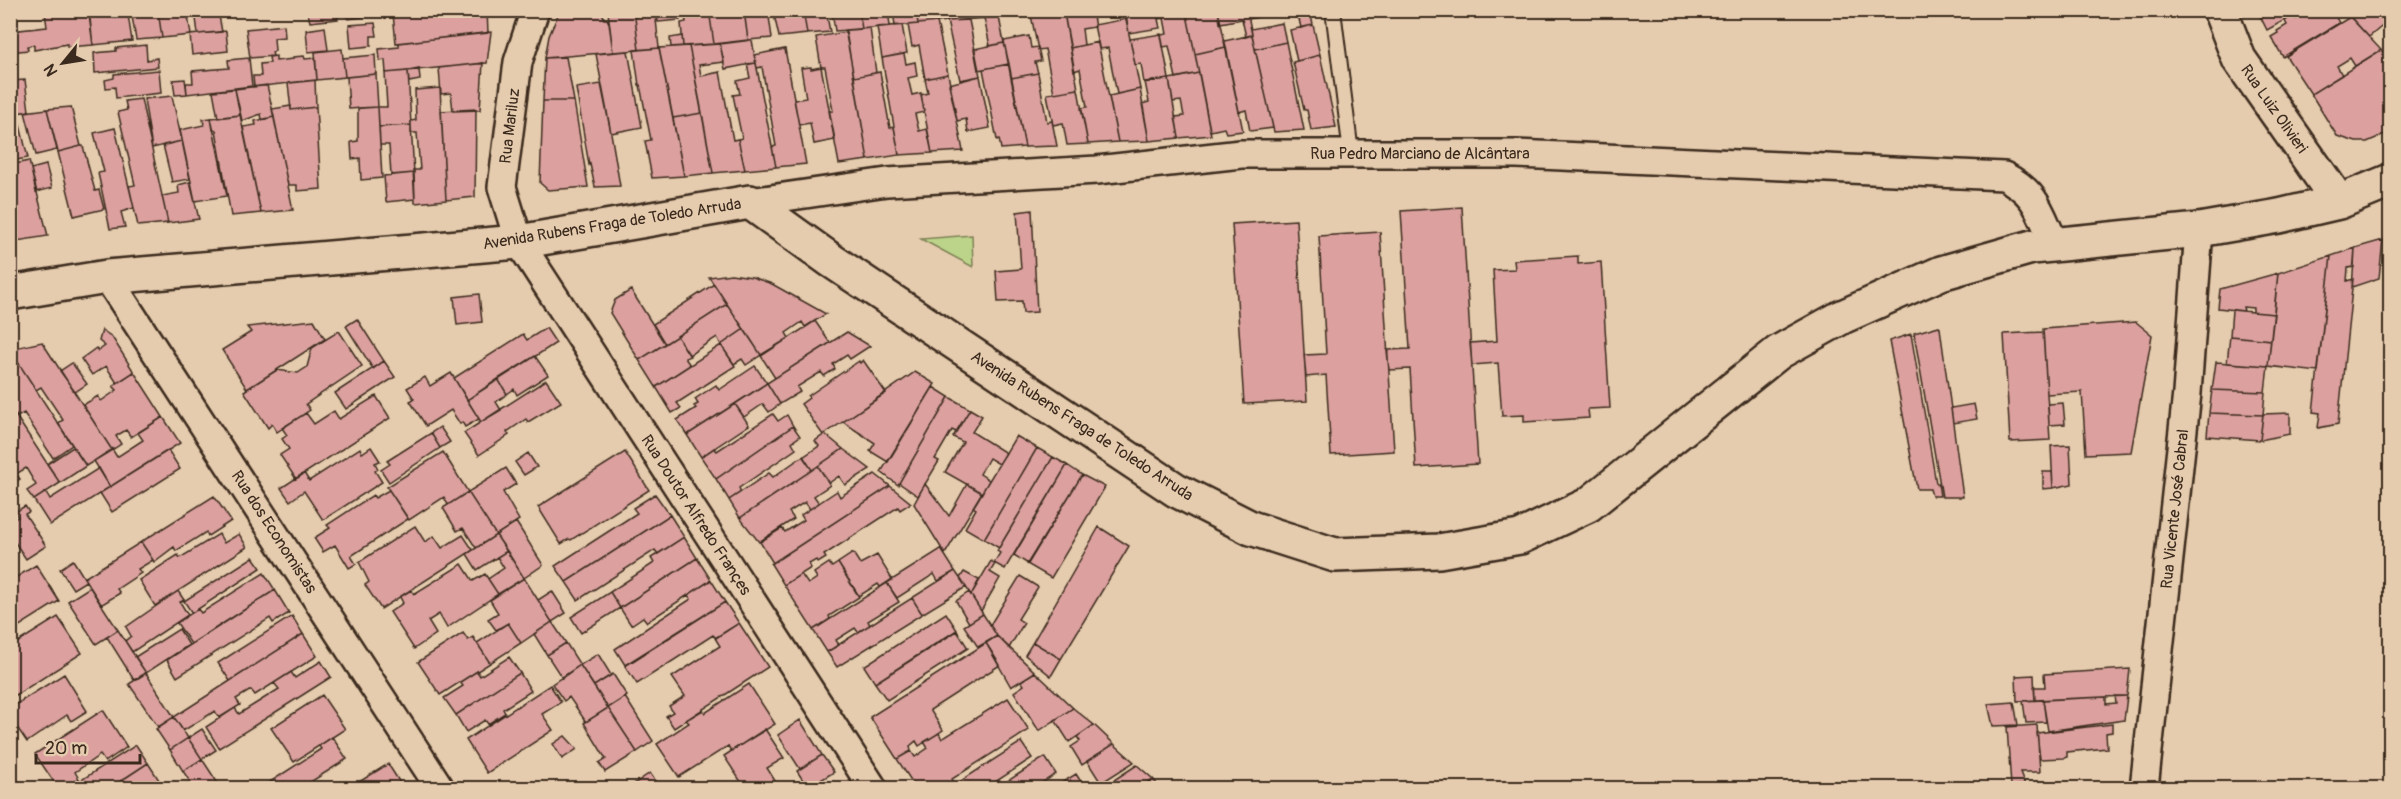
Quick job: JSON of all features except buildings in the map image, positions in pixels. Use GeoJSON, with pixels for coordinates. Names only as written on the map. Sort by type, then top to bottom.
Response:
{"type":"FeatureCollection","features":[{"type":"Feature","properties":{"kind":"street","name":"Rua Mariluz"},"geometry":{"type":"LineString","coordinates":[[519,242],[502,187],[518,62],[535,10]]}},
{"type":"Feature","properties":{"kind":"street","name":"Rua Luiz Olivieri"},"geometry":{"type":"LineString","coordinates":[[2220,10],[2239,60],[2339,202]]}},
{"type":"Feature","properties":{"kind":"street","name":"Rua Pedro Marciano de Alcântara"},"geometry":{"type":"LineString","coordinates":[[750,202],[887,182],[1096,170],[1241,154],[1516,154],[2004,176],[2023,186],[2033,197],[2055,244]]}},
{"type":"Feature","properties":{"kind":"street","name":"Avenida Rubens Fraga de Toledo Arruda"},"geometry":{"type":"LineString","coordinates":[[10,293],[107,277],[519,242],[750,202],[842,268],[1176,490],[1251,528],[1335,555],[1439,551],[1520,537],[1588,505],[1779,352],[1842,317],[1941,273],[2032,247],[2199,230],[2339,202],[2391,181]]}},
{"type":"Feature","properties":{"kind":"street","name":"Rua Vicente José Cabral"},"geometry":{"type":"LineString","coordinates":[[2144,789],[2187,393],[2199,230]]}},
{"type":"Feature","properties":{"kind":"street","name":"Rua Doutor Alfredo Françes"},"geometry":{"type":"LineString","coordinates":[[519,242],[873,789]]}},
{"type":"Feature","properties":{"kind":"street","name":"Rua dos Economistas"},"geometry":{"type":"LineString","coordinates":[[107,277],[440,789]]}},
{"type":"Feature","properties":{"kind":"lane"},"geometry":{"type":"LineString","coordinates":[[1333,10],[1351,153]]}},
{"type":"Feature","properties":{"kind":"green space"},"geometry":{"type":"Polygon","coordinates":[[[972,235],[973,267],[921,239],[972,235]]]}}]}
